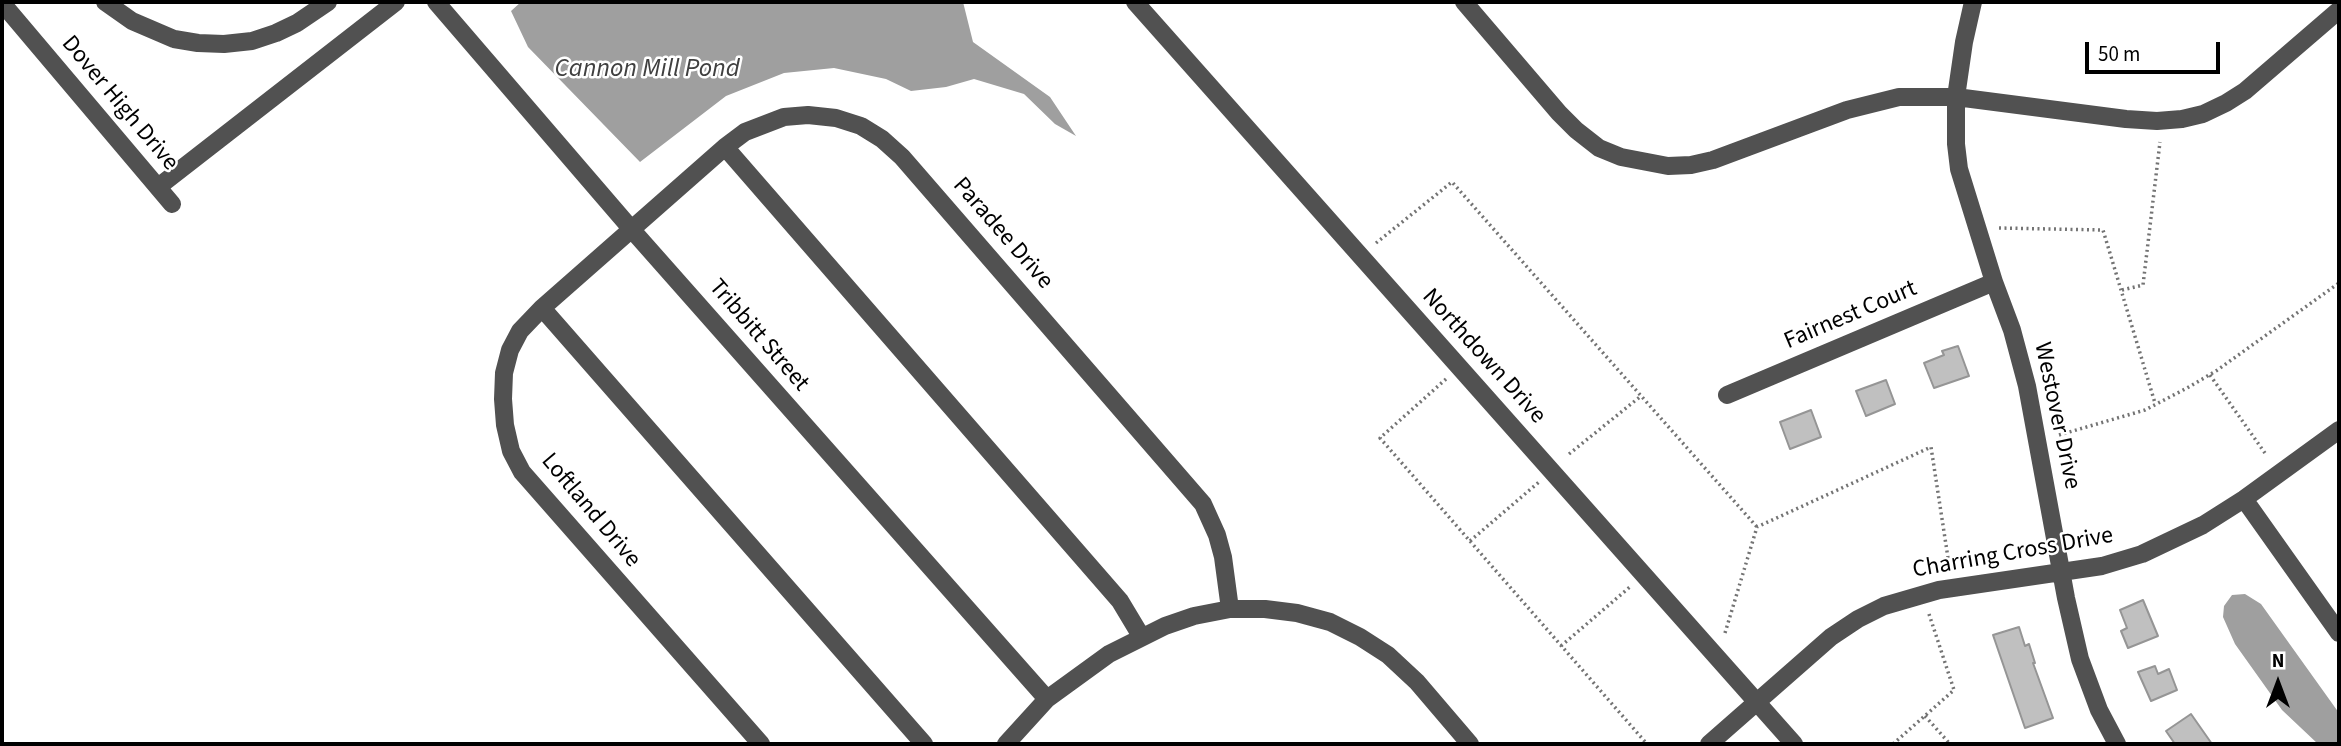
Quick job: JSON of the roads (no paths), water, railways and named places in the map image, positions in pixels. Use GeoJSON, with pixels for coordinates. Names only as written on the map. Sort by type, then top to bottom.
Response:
{"type":"FeatureCollection","features":[{"type":"Feature","properties":{"kind":"street"},"geometry":{"type":"LineString","coordinates":[[105,2],[132,21],[174,38],[198,43],[224,44],[252,41],[276,33],[297,23],[328,2]]}},
{"type":"Feature","properties":{"kind":"street"},"geometry":{"type":"LineString","coordinates":[[158,187],[396,2]]}},
{"type":"Feature","properties":{"kind":"street","name":"Tribbitt Street"},"geometry":{"type":"LineString","coordinates":[[436,2],[633,230],[1047,699]]}},
{"type":"Feature","properties":{"kind":"street","name":"Northdown Drive"},"geometry":{"type":"LineString","coordinates":[[1135,2],[1794,744]]}},
{"type":"Feature","properties":{"kind":"street"},"geometry":{"type":"LineString","coordinates":[[1464,2],[1559,113],[1599,148],[1647,163],[1691,165],[1713,160],[1874,101],[1926,95],[2126,119],[2157,121],[2203,114],[2245,91],[2339,10]]}},
{"type":"Feature","properties":{"kind":"street","name":"Westover Drive"},"geometry":{"type":"LineString","coordinates":[[1973,2],[1956,97],[1959,169],[2012,330],[2027,386],[2080,659],[2098,710],[2117,744]]}},
{"type":"Feature","properties":{"kind":"street","name":"Dover High Drive"},"geometry":{"type":"LineString","coordinates":[[2,4],[172,204]]}},
{"type":"Feature","properties":{"kind":"street","name":"Paradee Drive"},"geometry":{"type":"LineString","coordinates":[[633,230],[724,147],[762,124],[784,117],[808,115],[836,118],[861,126],[882,139],[902,157],[1203,504],[1217,535],[1223,557],[1230,609]]}},
{"type":"Feature","properties":{"kind":"street"},"geometry":{"type":"LineString","coordinates":[[724,147],[1120,601],[1141,636]]}},
{"type":"Feature","properties":{"kind":"street","name":"Loftland Drive"},"geometry":{"type":"LineString","coordinates":[[633,230],[542,308],[520,331],[510,350],[504,373],[505,425],[511,451],[522,472],[761,744]]}},
{"type":"Feature","properties":{"kind":"street","name":"Fairnest Court"},"geometry":{"type":"LineString","coordinates":[[1727,395],[1994,282]]}},
{"type":"Feature","properties":{"kind":"street"},"geometry":{"type":"LineString","coordinates":[[542,308],[924,744]]}},
{"type":"Feature","properties":{"kind":"street","name":"Charring Cross Drive"},"geometry":{"type":"LineString","coordinates":[[1709,744],[1831,637],[1884,606],[1939,590],[2102,566],[2142,554],[2193,531],[2244,499],[2339,430]]}},
{"type":"Feature","properties":{"kind":"street"},"geometry":{"type":"LineString","coordinates":[[2244,499],[2339,633]]}},
{"type":"Feature","properties":{"kind":"street"},"geometry":{"type":"LineString","coordinates":[[1006,744],[1047,699],[1109,654],[1141,636],[1194,616],[1230,609],[1265,609],[1297,613],[1330,622],[1388,655],[1417,682],[1471,744]]}},
{"type":"Feature","properties":{"kind":"water","name":"Cannon Mill Pond"},"geometry":{"type":"Polygon","coordinates":[[[521,2],[963,2],[973,42],[1050,97],[1076,136],[1055,124],[1024,94],[974,79],[946,87],[911,91],[886,79],[834,68],[784,73],[726,96],[640,162],[528,47],[511,11],[521,2]]]}},
{"type":"Feature","properties":{"kind":"water"},"geometry":{"type":"Polygon","coordinates":[[[2245,594],[2261,604],[2339,713],[2339,744],[2318,744],[2282,710],[2235,644],[2223,617],[2224,606],[2232,595],[2245,594]]]}}]}
